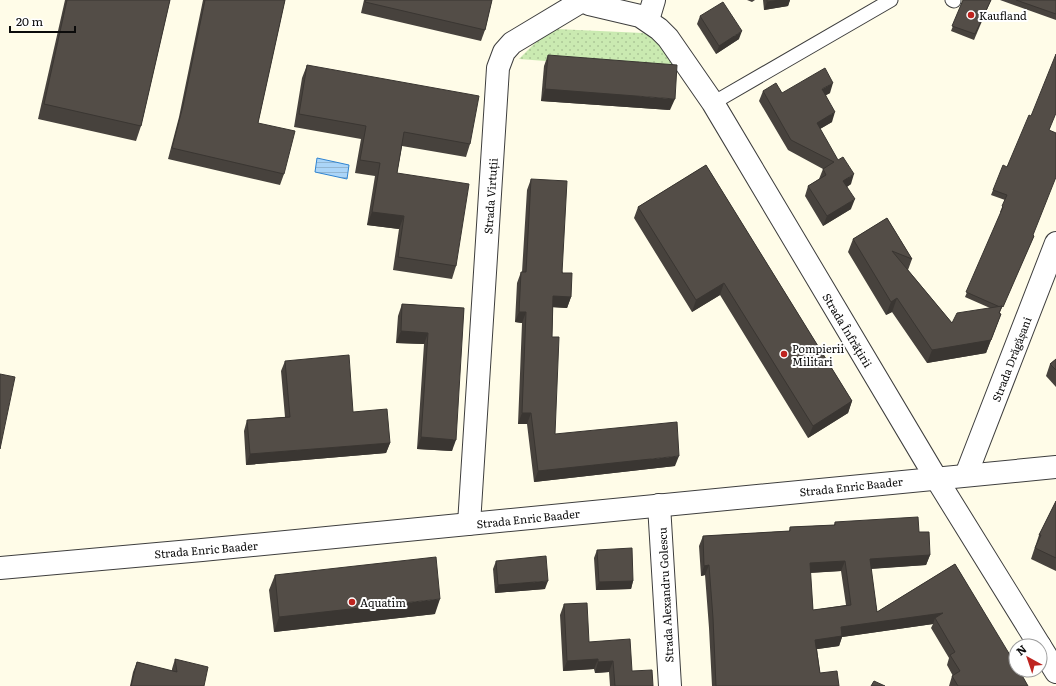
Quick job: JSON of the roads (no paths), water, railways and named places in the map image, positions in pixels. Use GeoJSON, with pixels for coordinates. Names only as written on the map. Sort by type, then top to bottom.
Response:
{"type":"FeatureCollection","features":[{"type":"Feature","properties":{"kind":"street","name":"Strada Virtuții"},"geometry":{"type":"LineString","coordinates":[[469,524],[498,68],[504,52],[512,44],[582,0],[589,4],[640,16],[651,10]]}},
{"type":"Feature","properties":{"kind":"street","name":"Strada Înfrățirii"},"geometry":{"type":"LineString","coordinates":[[651,10],[659,29],[668,38],[713,103],[936,478],[1035,638]]}},
{"type":"Feature","properties":{"kind":"street","name":"Strada Drăgășani"},"geometry":{"type":"LineString","coordinates":[[966,475],[1056,243]]}},
{"type":"Feature","properties":{"kind":"street","name":"Strada Enric Baader"},"geometry":{"type":"LineString","coordinates":[[0,568],[172,553],[1056,467]]}},
{"type":"Feature","properties":{"kind":"street","name":"Strada Alexandru Golescu"},"geometry":{"type":"LineString","coordinates":[[659,505],[670,686]]}},
{"type":"Feature","properties":{"kind":"street","name":"Strada Înfrățirii"},"geometry":{"type":"LineString","coordinates":[[1048,659],[1056,672]]}},
{"type":"Feature","properties":{"kind":"lane"},"geometry":{"type":"LineString","coordinates":[[713,103],[891,0]]}},
{"type":"Feature","properties":{"kind":"water"},"geometry":{"type":"Polygon","coordinates":[[[317,158],[349,165],[347,179],[315,172],[317,158]]]}},
{"type":"Feature","properties":{"kind":"place","name":"Kaufland"},"geometry":{"type":"Point","coordinates":[971,15]}},
{"type":"Feature","properties":{"kind":"place","name":"Pompierii Militari"},"geometry":{"type":"Point","coordinates":[784,354]}},
{"type":"Feature","properties":{"kind":"place","name":"Aquatim"},"geometry":{"type":"Point","coordinates":[352,602]}}]}
